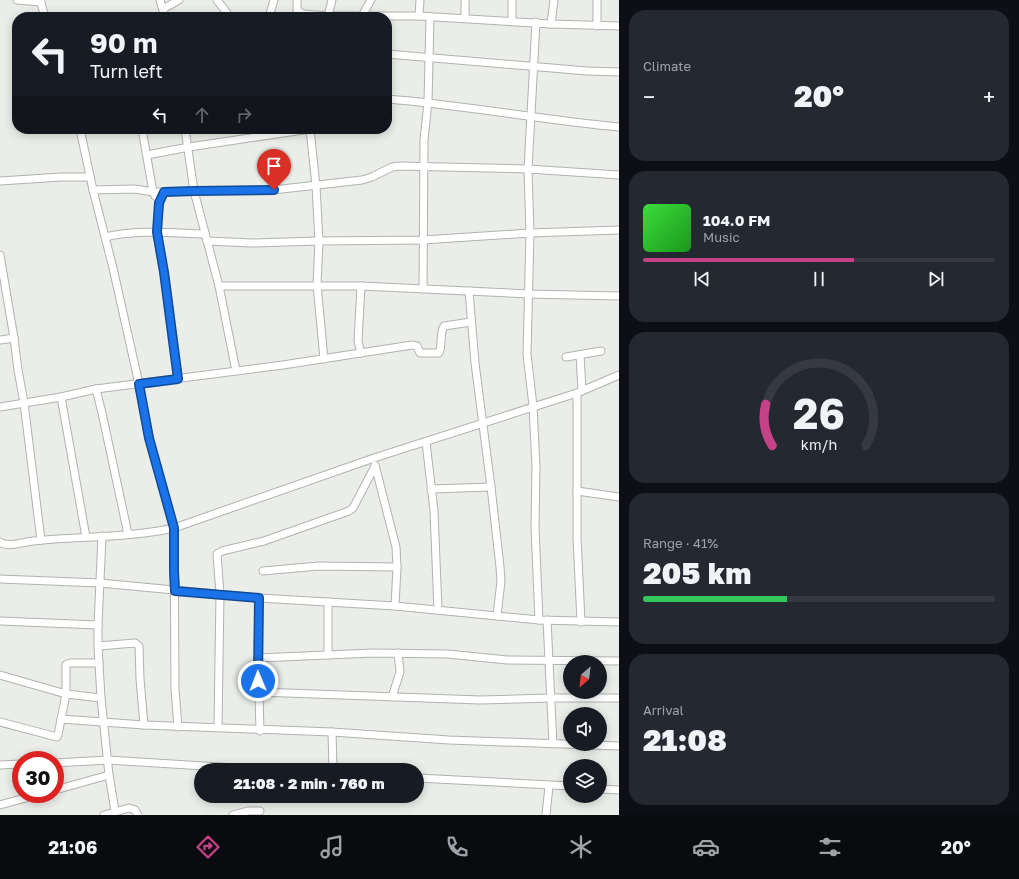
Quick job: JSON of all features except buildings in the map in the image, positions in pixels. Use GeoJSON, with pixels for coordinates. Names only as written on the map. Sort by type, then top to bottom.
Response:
{"type":"FeatureCollection","features":[{"type":"Feature","properties":{"kind":"street"},"geometry":{"type":"LineString","coordinates":[[16,0],[41,1],[44,12]]}},
{"type":"Feature","properties":{"kind":"street"},"geometry":{"type":"LineString","coordinates":[[160,0],[164,12]]}},
{"type":"Feature","properties":{"kind":"street"},"geometry":{"type":"LineString","coordinates":[[164,9],[179,0]]}},
{"type":"Feature","properties":{"kind":"street"},"geometry":{"type":"LineString","coordinates":[[217,0],[226,12]]}},
{"type":"Feature","properties":{"kind":"street"},"geometry":{"type":"LineString","coordinates":[[270,12],[274,0]]}},
{"type":"Feature","properties":{"kind":"street"},"geometry":{"type":"LineString","coordinates":[[297,0],[297,10],[299,12]]}},
{"type":"Feature","properties":{"kind":"street"},"geometry":{"type":"LineString","coordinates":[[329,12],[332,0]]}},
{"type":"Feature","properties":{"kind":"street"},"geometry":{"type":"LineString","coordinates":[[364,12],[371,0]]}},
{"type":"Feature","properties":{"kind":"street"},"geometry":{"type":"LineString","coordinates":[[419,16],[420,0]]}},
{"type":"Feature","properties":{"kind":"street"},"geometry":{"type":"LineString","coordinates":[[465,0],[465,18]]}},
{"type":"Feature","properties":{"kind":"street"},"geometry":{"type":"LineString","coordinates":[[512,0],[512,20]]}},
{"type":"Feature","properties":{"kind":"street"},"geometry":{"type":"LineString","coordinates":[[551,24],[554,0]]}},
{"type":"Feature","properties":{"kind":"street"},"geometry":{"type":"LineString","coordinates":[[597,0],[597,26]]}},
{"type":"Feature","properties":{"kind":"street"},"geometry":{"type":"LineString","coordinates":[[392,16],[512,20],[551,24],[619,26]]}},
{"type":"Feature","properties":{"kind":"street"},"geometry":{"type":"LineString","coordinates":[[423,289],[424,140],[428,102],[430,17]]}},
{"type":"Feature","properties":{"kind":"street"},"geometry":{"type":"LineString","coordinates":[[536,22],[528,169],[530,232],[527,354],[533,406],[536,467],[535,528],[539,620]]}},
{"type":"Feature","properties":{"kind":"street"},"geometry":{"type":"LineString","coordinates":[[392,54],[619,72]]}},
{"type":"Feature","properties":{"kind":"street"},"geometry":{"type":"LineString","coordinates":[[392,99],[428,102],[579,123],[619,127]]}},
{"type":"Feature","properties":{"kind":"street"},"geometry":{"type":"LineString","coordinates":[[81,134],[139,384],[149,438],[174,528],[175,689],[178,727]]}},
{"type":"Feature","properties":{"kind":"street"},"geometry":{"type":"LineString","coordinates":[[143,134],[153,192],[159,203]]}},
{"type":"Feature","properties":{"kind":"street"},"geometry":{"type":"LineString","coordinates":[[187,134],[194,191],[219,286],[236,371]]}},
{"type":"Feature","properties":{"kind":"street"},"geometry":{"type":"LineString","coordinates":[[147,155],[276,134]]}},
{"type":"Feature","properties":{"kind":"street"},"geometry":{"type":"LineString","coordinates":[[311,134],[316,186],[319,241],[317,285],[324,359]]}},
{"type":"Feature","properties":{"kind":"street"},"geometry":{"type":"LineString","coordinates":[[93,190],[136,189],[164,192],[274,190],[362,180],[372,178],[395,166],[528,169],[619,175]]}},
{"type":"Feature","properties":{"kind":"street"},"geometry":{"type":"LineString","coordinates":[[0,182],[61,177],[90,177]]}},
{"type":"Feature","properties":{"kind":"street"},"geometry":{"type":"LineString","coordinates":[[164,192],[159,203],[157,232],[164,272],[178,379]]}},
{"type":"Feature","properties":{"kind":"street"},"geometry":{"type":"LineString","coordinates":[[105,237],[124,233],[157,232],[252,243],[423,240],[530,232],[619,230]]}},
{"type":"Feature","properties":{"kind":"street"},"geometry":{"type":"LineString","coordinates":[[0,255],[24,403],[41,540]]}},
{"type":"Feature","properties":{"kind":"street"},"geometry":{"type":"LineString","coordinates":[[219,286],[361,286],[529,294],[619,296]]}},
{"type":"Feature","properties":{"kind":"street"},"geometry":{"type":"LineString","coordinates":[[361,286],[358,335],[361,353]]}},
{"type":"Feature","properties":{"kind":"street"},"geometry":{"type":"LineString","coordinates":[[469,291],[475,363],[500,567],[501,581],[497,616]]}},
{"type":"Feature","properties":{"kind":"street"},"geometry":{"type":"LineString","coordinates":[[0,407],[61,397],[96,389],[324,359],[414,345],[417,346],[420,353],[439,353],[441,348],[442,330],[444,326],[471,322]]}},
{"type":"Feature","properties":{"kind":"street"},"geometry":{"type":"LineString","coordinates":[[0,340],[14,338]]}},
{"type":"Feature","properties":{"kind":"street"},"geometry":{"type":"LineString","coordinates":[[566,357],[601,351]]}},
{"type":"Feature","properties":{"kind":"street"},"geometry":{"type":"LineString","coordinates":[[580,355],[577,537],[581,622]]}},
{"type":"Feature","properties":{"kind":"street"},"geometry":{"type":"LineString","coordinates":[[0,542],[6,545],[41,540],[148,533],[174,528],[374,462],[426,442],[579,391],[619,376]]}},
{"type":"Feature","properties":{"kind":"street"},"geometry":{"type":"LineString","coordinates":[[96,389],[128,534]]}},
{"type":"Feature","properties":{"kind":"street"},"geometry":{"type":"LineString","coordinates":[[61,397],[86,537]]}},
{"type":"Feature","properties":{"kind":"street"},"geometry":{"type":"LineString","coordinates":[[426,442],[434,511],[438,610]]}},
{"type":"Feature","properties":{"kind":"street"},"geometry":{"type":"LineString","coordinates":[[374,462],[396,547],[397,567],[395,606]]}},
{"type":"Feature","properties":{"kind":"street"},"geometry":{"type":"LineString","coordinates":[[218,728],[220,594],[216,556],[219,552],[264,540],[349,512],[356,505],[374,462]]}},
{"type":"Feature","properties":{"kind":"street"},"geometry":{"type":"LineString","coordinates":[[431,489],[491,487]]}},
{"type":"Feature","properties":{"kind":"street"},"geometry":{"type":"LineString","coordinates":[[577,491],[619,497]]}},
{"type":"Feature","properties":{"kind":"street"},"geometry":{"type":"LineString","coordinates":[[102,536],[98,646],[103,722],[115,811]]}},
{"type":"Feature","properties":{"kind":"street"},"geometry":{"type":"LineString","coordinates":[[263,571],[319,566],[397,567]]}},
{"type":"Feature","properties":{"kind":"street"},"geometry":{"type":"LineString","coordinates":[[0,579],[100,583],[259,598],[395,606],[539,620],[619,622]]}},
{"type":"Feature","properties":{"kind":"street"},"geometry":{"type":"LineString","coordinates":[[259,598],[258,658],[260,731]]}},
{"type":"Feature","properties":{"kind":"street"},"geometry":{"type":"LineString","coordinates":[[328,602],[328,655]]}},
{"type":"Feature","properties":{"kind":"street"},"geometry":{"type":"LineString","coordinates":[[547,620],[553,744]]}},
{"type":"Feature","properties":{"kind":"street"},"geometry":{"type":"LineString","coordinates":[[0,621],[98,625]]}},
{"type":"Feature","properties":{"kind":"street"},"geometry":{"type":"LineString","coordinates":[[98,646],[135,643],[139,646],[144,725]]}},
{"type":"Feature","properties":{"kind":"street"},"geometry":{"type":"LineString","coordinates":[[258,658],[398,653],[448,654],[507,660],[619,661]]}},
{"type":"Feature","properties":{"kind":"street"},"geometry":{"type":"LineString","coordinates":[[392,697],[400,672],[398,653]]}},
{"type":"Feature","properties":{"kind":"street"},"geometry":{"type":"LineString","coordinates":[[0,722],[55,737],[58,735],[66,694],[66,669],[68,664],[99,663]]}},
{"type":"Feature","properties":{"kind":"street"},"geometry":{"type":"LineString","coordinates":[[0,675],[66,694],[101,698]]}},
{"type":"Feature","properties":{"kind":"street"},"geometry":{"type":"LineString","coordinates":[[259,692],[480,700],[619,698]]}},
{"type":"Feature","properties":{"kind":"street"},"geometry":{"type":"LineString","coordinates":[[61,719],[260,731],[332,732],[449,740],[619,746]]}},
{"type":"Feature","properties":{"kind":"street"},"geometry":{"type":"LineString","coordinates":[[332,732],[333,763]]}},
{"type":"Feature","properties":{"kind":"street"},"geometry":{"type":"LineString","coordinates":[[64,762],[108,760],[194,765]]}},
{"type":"Feature","properties":{"kind":"street"},"geometry":{"type":"LineString","coordinates":[[0,765],[12,764]]}},
{"type":"Feature","properties":{"kind":"street"},"geometry":{"type":"LineString","coordinates":[[64,788],[109,775]]}},
{"type":"Feature","properties":{"kind":"street"},"geometry":{"type":"LineString","coordinates":[[424,778],[563,786]]}},
{"type":"Feature","properties":{"kind":"street"},"geometry":{"type":"LineString","coordinates":[[546,815],[549,786]]}},
{"type":"Feature","properties":{"kind":"street"},"geometry":{"type":"LineString","coordinates":[[607,789],[619,790]]}},
{"type":"Feature","properties":{"kind":"street"},"geometry":{"type":"LineString","coordinates":[[0,805],[12,802]]}},
{"type":"Feature","properties":{"kind":"street"},"geometry":{"type":"LineString","coordinates":[[104,815],[115,811],[131,809],[135,810],[138,815]]}},
{"type":"Feature","properties":{"kind":"street"},"geometry":{"type":"LineString","coordinates":[[233,815],[260,811]]}},
{"type":"Feature","properties":{"kind":"route"},"geometry":{"type":"LineString","coordinates":[[258,681],[259,598],[175,591],[174,528],[149,438],[139,384],[178,379],[164,272],[157,232],[159,203],[164,192],[274,190]]}}]}
